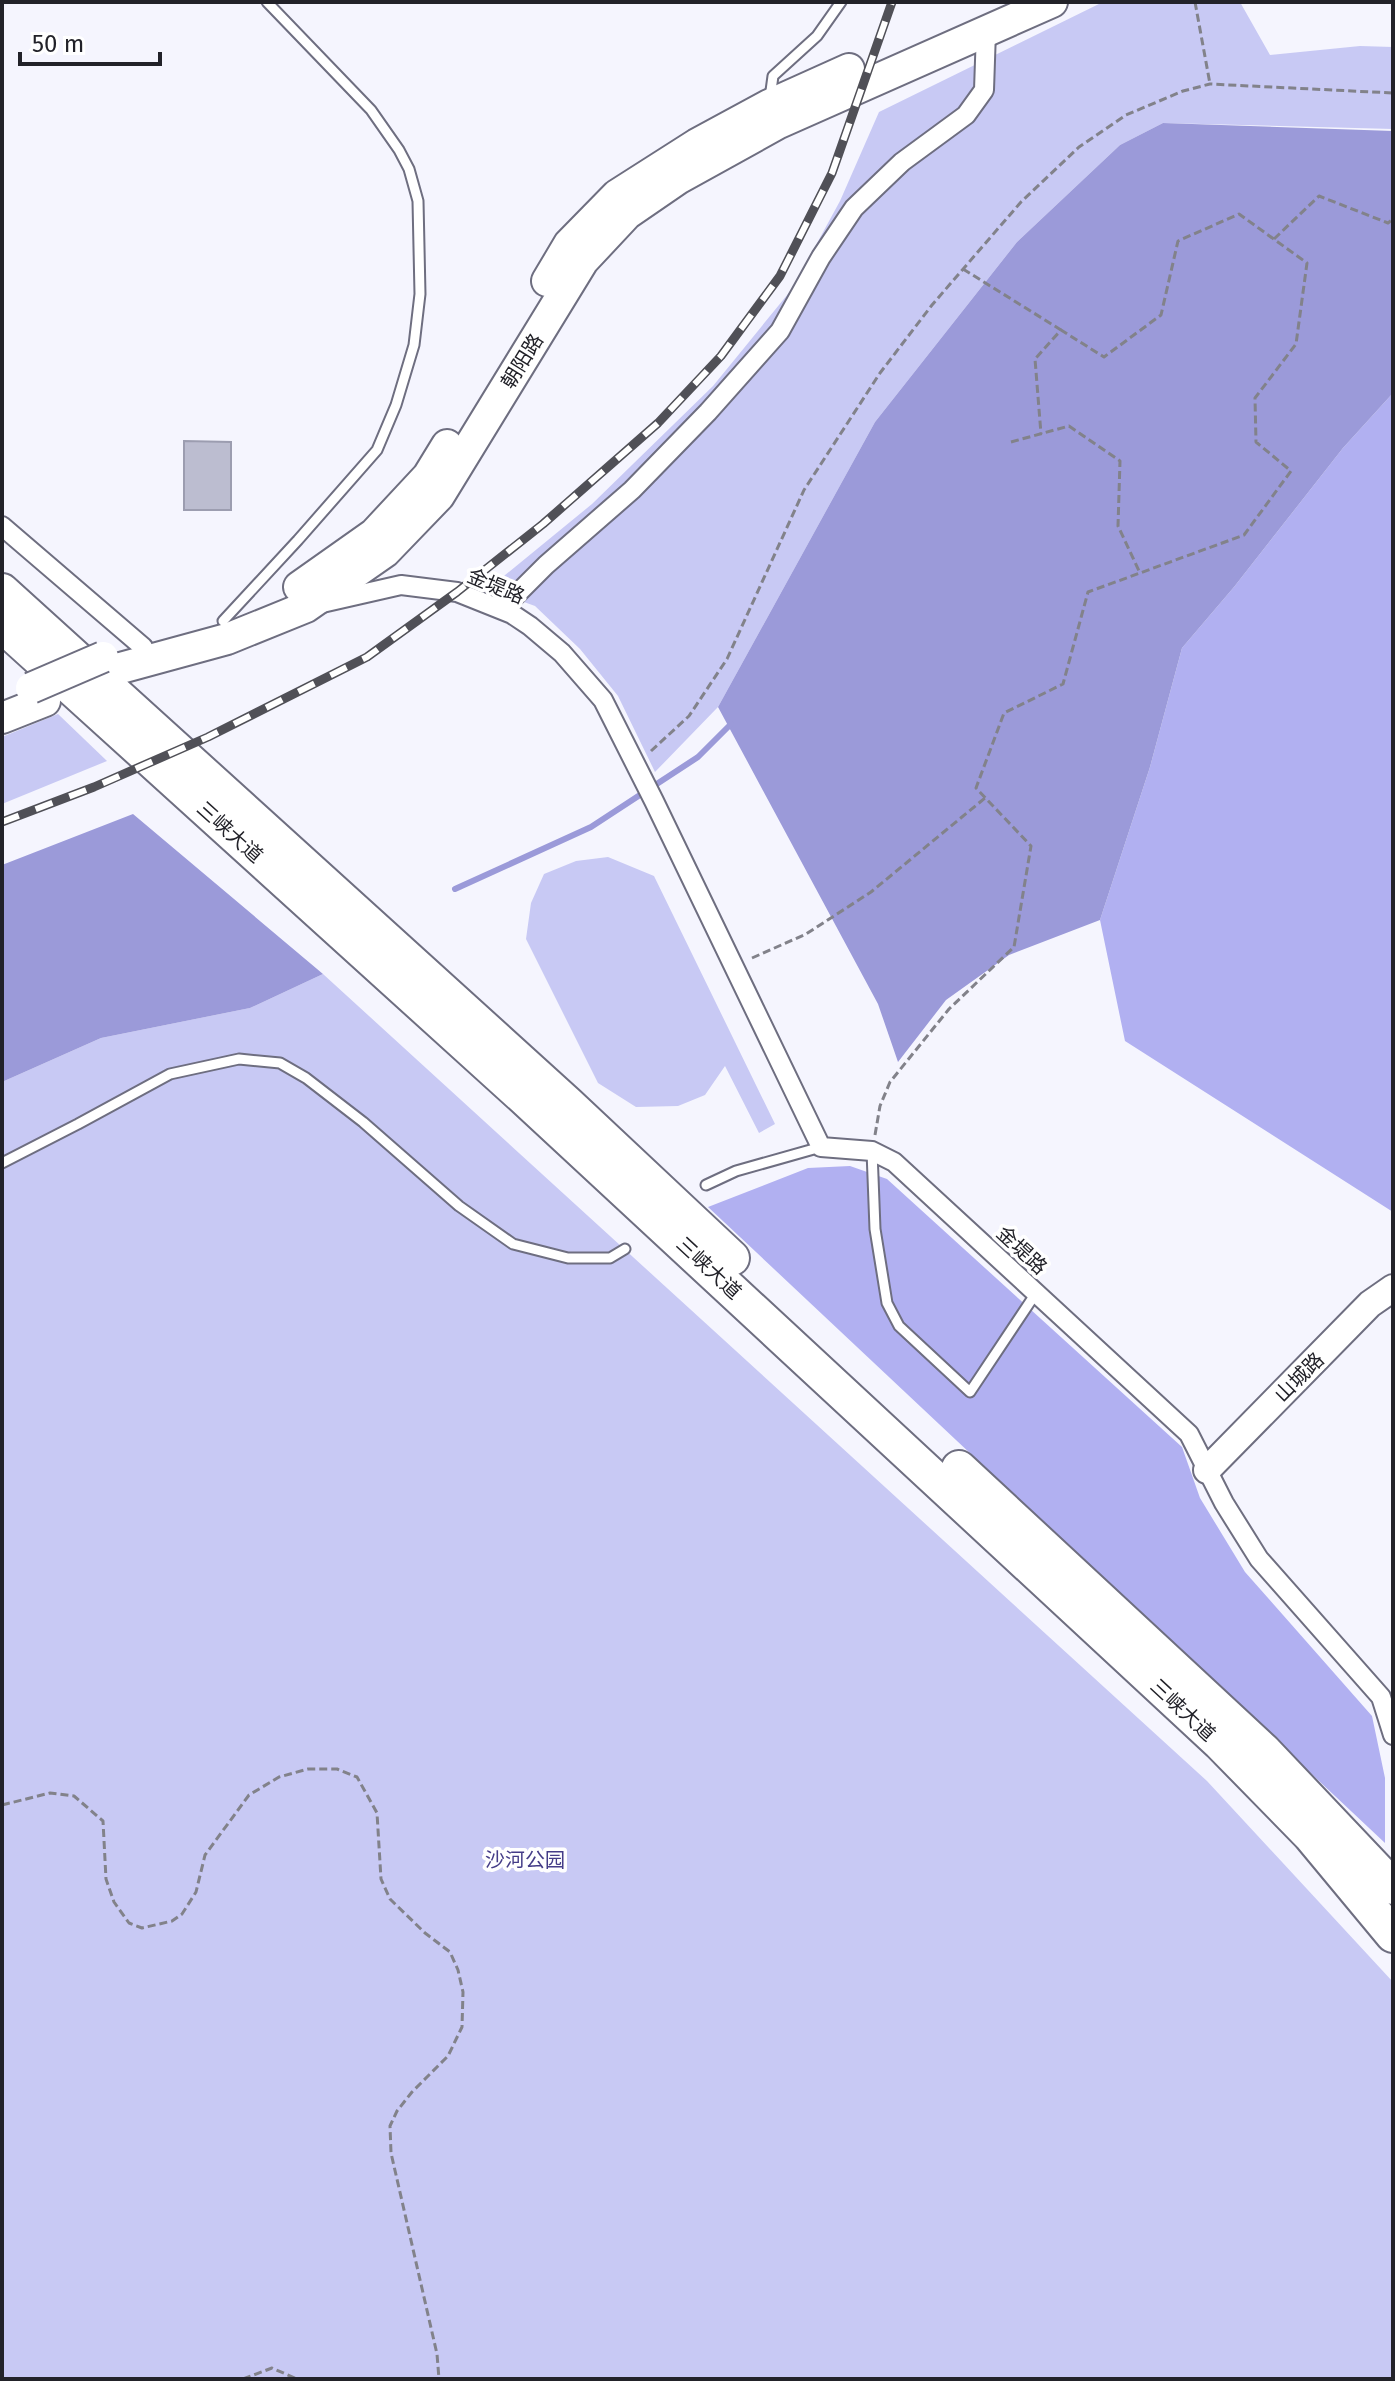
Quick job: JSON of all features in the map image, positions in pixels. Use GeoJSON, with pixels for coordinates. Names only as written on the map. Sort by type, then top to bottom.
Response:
{"type":"FeatureCollection","features":[{"type":"Feature","properties":{"kind":"highway","name":"三峡大道"},"geometry":{"type":"LineString","coordinates":[[2,591],[568,1104],[1166,1658],[1264,1751],[1393,1887]]}},
{"type":"Feature","properties":{"kind":"highway","name":"三峡大道"},"geometry":{"type":"LineString","coordinates":[[2,625],[523,1097],[1220,1743],[1310,1835],[1393,1935]]}},
{"type":"Feature","properties":{"kind":"main road","name":"朝阳路"},"geometry":{"type":"LineString","coordinates":[[2,718],[38,694],[143,647],[223,621],[296,589],[374,534],[428,476],[569,244],[617,195],[697,144],[769,105],[1001,2]]}},
{"type":"Feature","properties":{"kind":"main road","name":"朝阳路"},"geometry":{"type":"LineString","coordinates":[[110,663],[227,639],[306,607],[385,552],[439,496],[583,261],[627,214],[678,179],[779,123],[1052,2]]}},
{"type":"Feature","properties":{"kind":"main road","name":"朝阳路"},"geometry":{"type":"LineString","coordinates":[[2,699],[38,694]]}},
{"type":"Feature","properties":{"kind":"street"},"geometry":{"type":"LineString","coordinates":[[502,609],[546,565],[632,490],[708,412],[780,331],[821,257],[854,208],[902,162],[966,115],[984,90],[986,31]]}},
{"type":"Feature","properties":{"kind":"street"},"geometry":{"type":"LineString","coordinates":[[2,526],[143,647]]}},
{"type":"Feature","properties":{"kind":"street","name":"金堤路"},"geometry":{"type":"LineString","coordinates":[[306,607],[401,585],[457,592],[502,609],[530,626],[562,653],[603,700],[734,966]]}},
{"type":"Feature","properties":{"kind":"street"},"geometry":{"type":"LineString","coordinates":[[734,966],[821,1147]]}},
{"type":"Feature","properties":{"kind":"street","name":"金堤路"},"geometry":{"type":"LineString","coordinates":[[821,1147],[872,1151],[894,1162],[1189,1434],[1259,1559],[1381,1697],[1393,1735]]}},
{"type":"Feature","properties":{"kind":"street","name":"山城路"},"geometry":{"type":"LineString","coordinates":[[1212,1478],[1370,1304],[1393,1288]]}},
{"type":"Feature","properties":{"kind":"street","name":"山城路"},"geometry":{"type":"LineString","coordinates":[[1212,1478],[1393,1309]]}},
{"type":"Feature","properties":{"kind":"lane"},"geometry":{"type":"LineString","coordinates":[[223,621],[377,450],[396,405],[414,345],[420,294],[418,201],[409,169],[371,110],[267,2]]}},
{"type":"Feature","properties":{"kind":"lane"},"geometry":{"type":"LineString","coordinates":[[769,105],[773,76],[817,36],[841,2]]}},
{"type":"Feature","properties":{"kind":"lane"},"geometry":{"type":"LineString","coordinates":[[2,1163],[170,1074],[239,1059],[280,1063],[306,1078],[363,1122],[459,1206],[513,1244],[568,1258],[610,1258],[625,1249]]}},
{"type":"Feature","properties":{"kind":"lane"},"geometry":{"type":"LineString","coordinates":[[706,1185],[736,1171],[821,1147]]}},
{"type":"Feature","properties":{"kind":"lane"},"geometry":{"type":"LineString","coordinates":[[872,1151],[875,1229],[887,1303],[899,1326],[970,1392],[1036,1293]]}},
{"type":"Feature","properties":{"kind":"path"},"geometry":{"type":"LineString","coordinates":[[1195,2],[1210,84]]}},
{"type":"Feature","properties":{"kind":"path"},"geometry":{"type":"LineString","coordinates":[[639,770],[689,716],[727,659],[804,490],[880,373],[1021,202],[1079,147],[1126,115],[1183,91],[1210,84],[1393,93]]}},
{"type":"Feature","properties":{"kind":"path"},"geometry":{"type":"LineString","coordinates":[[1274,239],[1319,196],[1388,223],[1393,219]]}},
{"type":"Feature","properties":{"kind":"path"},"geometry":{"type":"LineString","coordinates":[[872,1151],[880,1106],[890,1082],[949,1009],[1014,947],[1031,846],[976,788],[1004,713],[1063,684],[1088,592],[1244,535],[1291,471],[1256,442],[1255,398],[1296,344],[1307,263],[1239,214],[1178,241],[1161,315],[1104,357],[963,269]]}},
{"type":"Feature","properties":{"kind":"path"},"geometry":{"type":"LineString","coordinates":[[1041,434],[1035,359],[1061,330]]}},
{"type":"Feature","properties":{"kind":"path"},"geometry":{"type":"LineString","coordinates":[[1011,442],[1069,426],[1120,461],[1118,526],[1140,573]]}},
{"type":"Feature","properties":{"kind":"path"},"geometry":{"type":"LineString","coordinates":[[734,966],[806,934],[871,892],[985,798]]}},
{"type":"Feature","properties":{"kind":"path"},"geometry":{"type":"LineString","coordinates":[[2,1805],[50,1793],[74,1796],[103,1821],[106,1879],[114,1902],[129,1923],[142,1928],[172,1921],[182,1914],[196,1892],[205,1855],[249,1795],[279,1777],[308,1769],[337,1769],[357,1777],[377,1813],[381,1879],[390,1899],[450,1952],[463,1992],[462,2027],[448,2056],[412,2092],[390,2126],[391,2153],[437,2354],[439,2379]]}},
{"type":"Feature","properties":{"kind":"path"},"geometry":{"type":"LineString","coordinates":[[243,2379],[272,2368],[297,2379]]}},
{"type":"Feature","properties":{"kind":"green space"},"geometry":{"type":"Polygon","coordinates":[[[1103,2],[1240,2],[1270,55],[1360,46],[1393,47],[1393,129],[1163,123],[1120,145],[1017,242],[875,422],[718,707],[655,772],[618,696],[580,649],[535,606],[488,589],[592,504],[713,386],[792,289],[840,201],[879,112],[1103,2]]]}},
{"type":"Feature","properties":{"kind":"green space"},"geometry":{"type":"Polygon","coordinates":[[[58,714],[107,761],[2,804],[2,737],[58,714]]]}},
{"type":"Feature","properties":{"kind":"green space"},"geometry":{"type":"Polygon","coordinates":[[[608,857],[654,876],[775,1124],[759,1133],[725,1066],[705,1095],[678,1106],[636,1107],[598,1083],[526,939],[531,903],[544,874],[576,861],[608,857]]]}},
{"type":"Feature","properties":{"kind":"green space","name":"沙河公园"},"geometry":{"type":"Polygon","coordinates":[[[323,974],[1207,1781],[1393,1982],[1393,2379],[2,2379],[2,1082],[101,1038],[250,1008],[323,974]]]}},
{"type":"Feature","properties":{"kind":"shaded area"},"geometry":{"type":"Polygon","coordinates":[[[1163,123],[1393,131],[1393,393],[1343,448],[1182,648],[1150,767],[1100,920],[1009,955],[946,1000],[898,1062],[878,1004],[718,707],[875,422],[1017,242],[1120,145],[1163,123]]]}},
{"type":"Feature","properties":{"kind":"shaded area"},"geometry":{"type":"Polygon","coordinates":[[[1393,393],[1393,1212],[1125,1041],[1100,920],[1150,767],[1182,648],[1343,448],[1393,393]]]}},
{"type":"Feature","properties":{"kind":"shaded area"},"geometry":{"type":"Polygon","coordinates":[[[133,814],[323,974],[250,1008],[101,1038],[2,1082],[2,865],[133,814]]]}},
{"type":"Feature","properties":{"kind":"shaded area"},"geometry":{"type":"Polygon","coordinates":[[[850,1166],[887,1179],[1182,1447],[1200,1498],[1245,1572],[1372,1716],[1385,1778],[1385,1843],[708,1207],[808,1168],[850,1166]]]}},
{"type":"Feature","properties":{"kind":"building"},"geometry":{"type":"Polygon","coordinates":[[[184,441],[231,442],[231,510],[184,510],[184,441]]]}},
{"type":"Feature","properties":{"kind":"waterway"},"geometry":{"type":"LineString","coordinates":[[455,889],[591,827],[698,757],[731,724]]}},
{"type":"Feature","properties":{"kind":"railway"},"geometry":{"type":"LineString","coordinates":[[2,822],[94,787],[208,737],[367,657],[457,592],[543,524],[658,423],[721,356],[780,276],[832,173],[892,2]]}}]}
